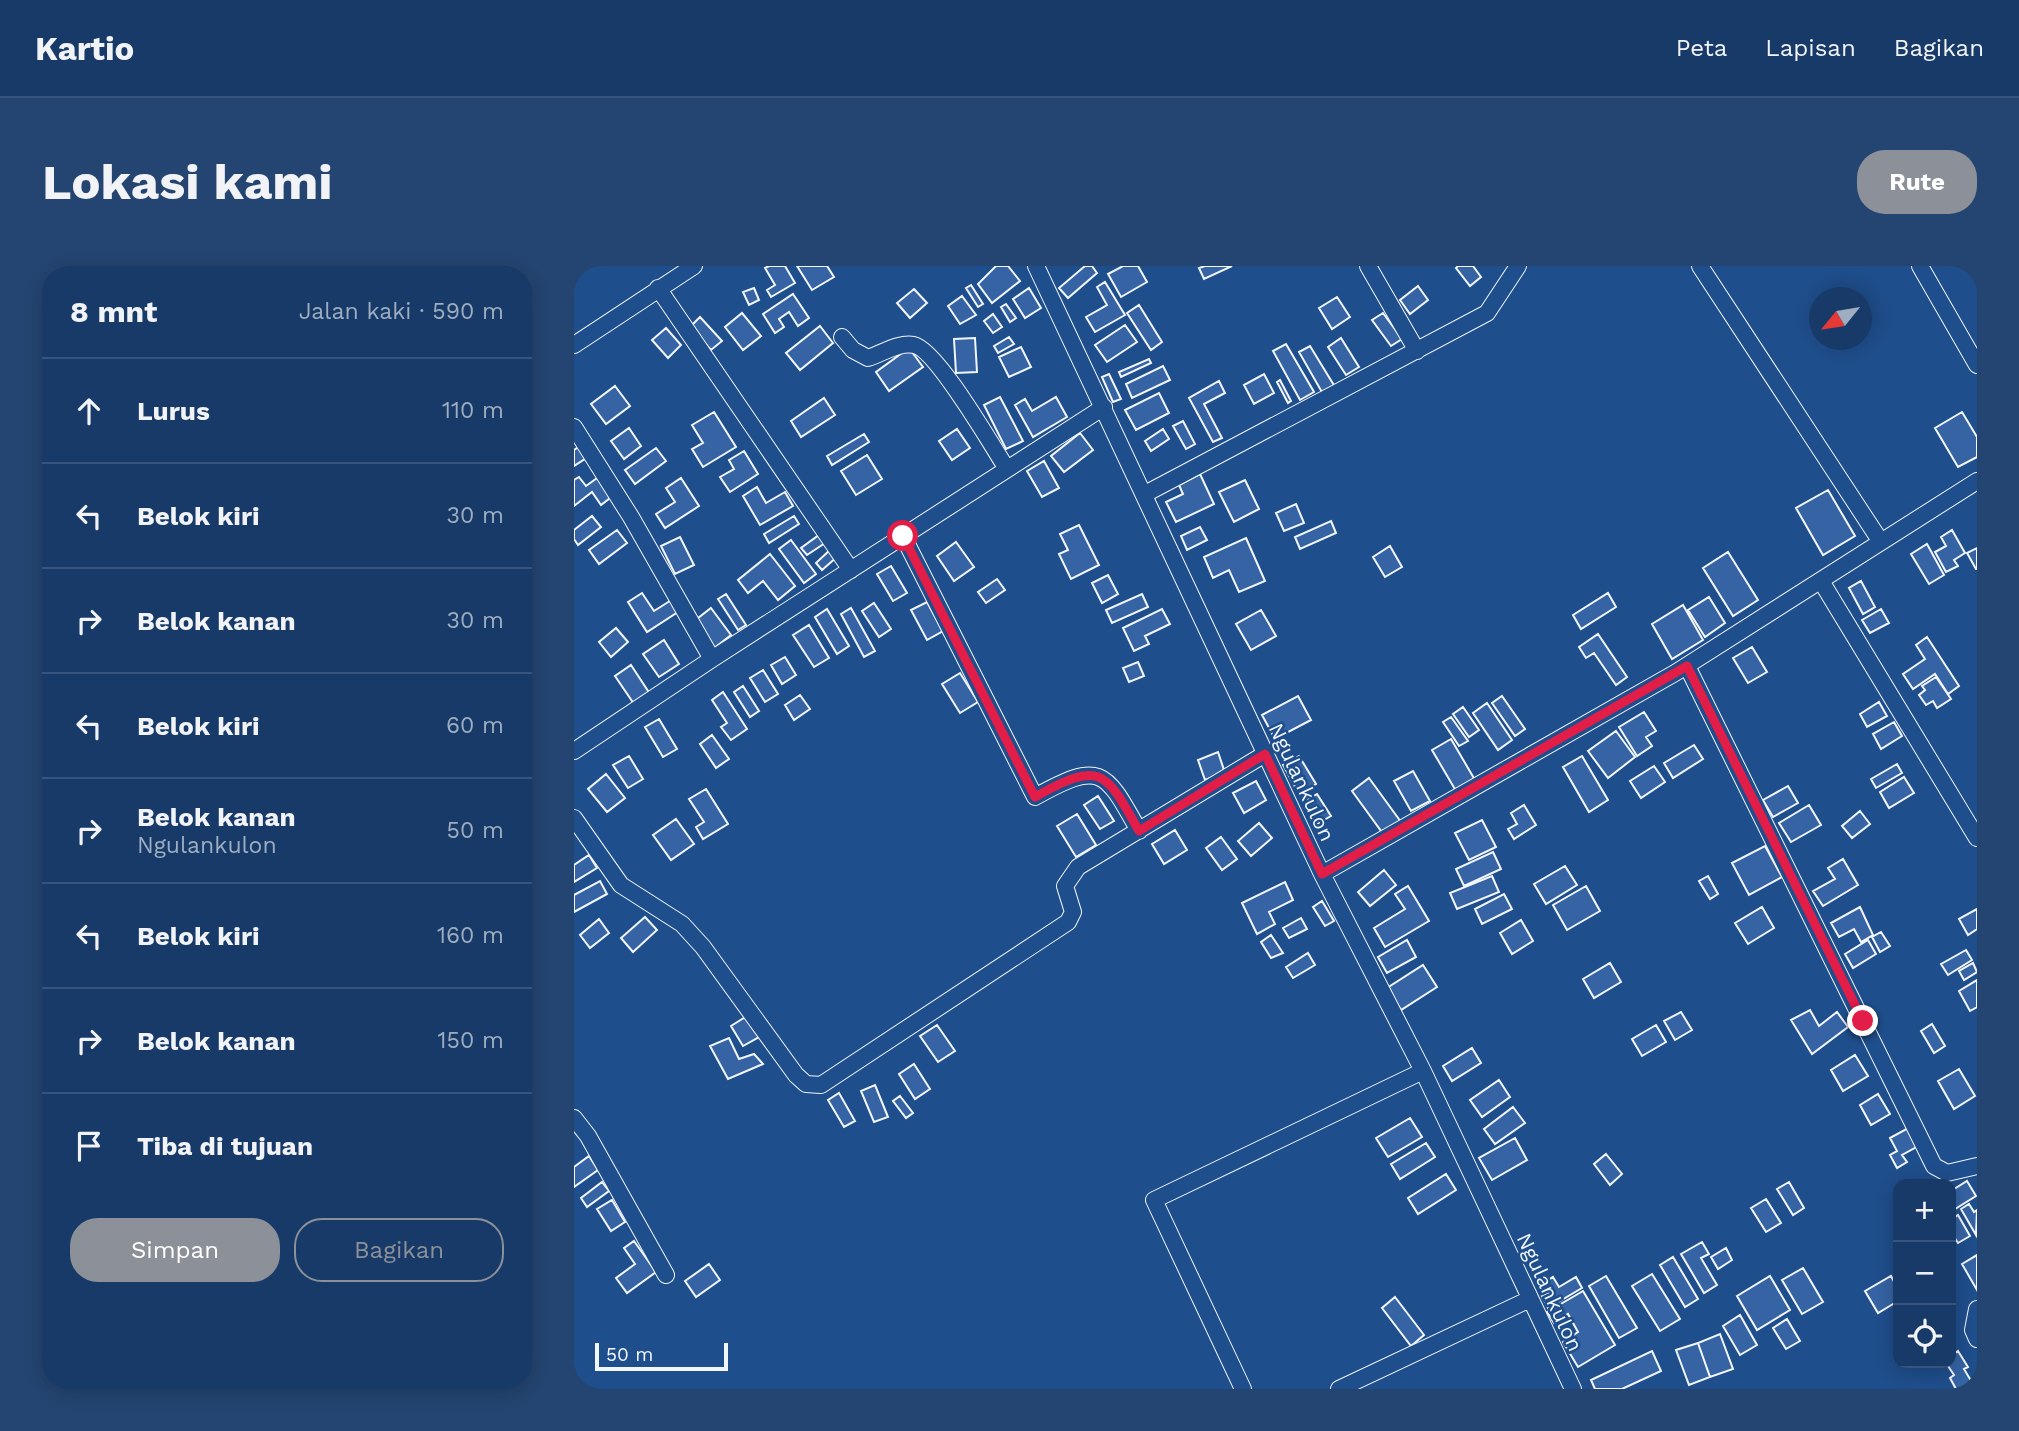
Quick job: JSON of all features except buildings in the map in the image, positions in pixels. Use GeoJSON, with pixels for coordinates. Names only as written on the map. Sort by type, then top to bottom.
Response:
{"type":"FeatureCollection","features":[{"type":"Feature","properties":{"kind":"street"},"geometry":{"type":"LineString","coordinates":[[574,345],[694,266]]}},
{"type":"Feature","properties":{"kind":"street","name":"Ngulankulon"},"geometry":{"type":"LineString","coordinates":[[1036,266],[1322,874],[1423,1071],[1573,1389]]}},
{"type":"Feature","properties":{"kind":"street"},"geometry":{"type":"LineString","coordinates":[[1368,266],[1417,351]]}},
{"type":"Feature","properties":{"kind":"street"},"geometry":{"type":"LineString","coordinates":[[1145,494],[1487,313],[1518,266]]}},
{"type":"Feature","properties":{"kind":"street"},"geometry":{"type":"LineString","coordinates":[[1700,266],[1881,542]]}},
{"type":"Feature","properties":{"kind":"street"},"geometry":{"type":"LineString","coordinates":[[1920,266],[1977,365]]}},
{"type":"Feature","properties":{"kind":"street"},"geometry":{"type":"LineString","coordinates":[[658,288],[851,570]]}},
{"type":"Feature","properties":{"kind":"street"},"geometry":{"type":"LineString","coordinates":[[842,337],[853,350],[868,358],[898,345],[913,345],[924,349],[941,368],[1007,469]]}},
{"type":"Feature","properties":{"kind":"street"},"geometry":{"type":"LineString","coordinates":[[574,751],[1104,407]]}},
{"type":"Feature","properties":{"kind":"street"},"geometry":{"type":"LineString","coordinates":[[574,427],[631,517],[712,659]]}},
{"type":"Feature","properties":{"kind":"street"},"geometry":{"type":"LineString","coordinates":[[1322,874],[1687,666],[1977,481]]}},
{"type":"Feature","properties":{"kind":"street"},"geometry":{"type":"LineString","coordinates":[[903,536],[1035,797],[1061,782],[1090,773],[1101,776],[1114,785],[1139,831]]}},
{"type":"Feature","properties":{"kind":"street"},"geometry":{"type":"LineString","coordinates":[[1821,580],[1977,838]]}},
{"type":"Feature","properties":{"kind":"street"},"geometry":{"type":"LineString","coordinates":[[1687,666],[1934,1166],[1947,1173],[1977,1166]]}},
{"type":"Feature","properties":{"kind":"street"},"geometry":{"type":"LineString","coordinates":[[574,818],[621,885],[682,924],[740,995],[796,1075],[806,1083],[821,1085],[1068,922],[1073,912],[1065,886],[1074,871],[1265,754]]}},
{"type":"Feature","properties":{"kind":"street"},"geometry":{"type":"LineString","coordinates":[[1243,1389],[1154,1200],[1423,1071]]}},
{"type":"Feature","properties":{"kind":"street"},"geometry":{"type":"LineString","coordinates":[[574,1118],[588,1136],[666,1275]]}},
{"type":"Feature","properties":{"kind":"street"},"geometry":{"type":"LineString","coordinates":[[1339,1389],[1530,1299]]}},
{"type":"Feature","properties":{"kind":"street"},"geometry":{"type":"LineString","coordinates":[[1977,1309],[1973,1330],[1977,1339]]}},
{"type":"Feature","properties":{"kind":"route"},"geometry":{"type":"LineString","coordinates":[[903,536],[1035,797],[1061,782],[1090,773],[1101,776],[1114,785],[1139,831],[1265,754],[1322,874],[1687,666],[1863,1021]]}}]}
